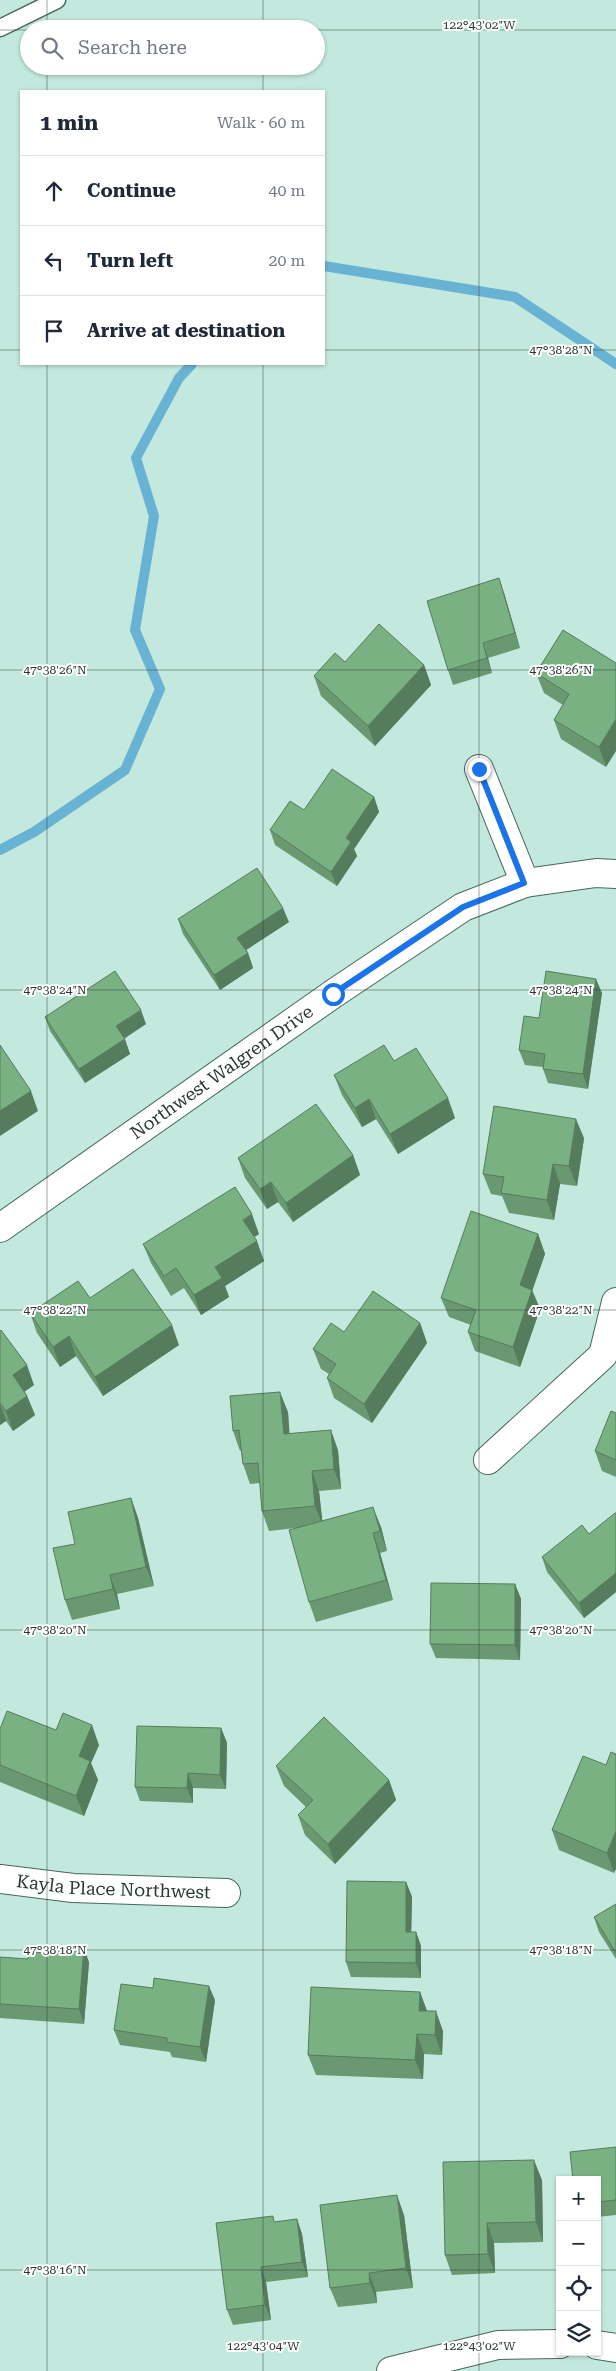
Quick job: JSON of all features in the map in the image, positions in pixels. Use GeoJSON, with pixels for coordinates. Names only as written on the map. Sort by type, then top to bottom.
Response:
{"type":"FeatureCollection","features":[{"type":"Feature","properties":{"kind":"street"},"geometry":{"type":"LineString","coordinates":[[479,769],[524,883]]}},
{"type":"Feature","properties":{"kind":"street","name":"Northwest Walgren Drive"},"geometry":{"type":"LineString","coordinates":[[0,1228],[333,994],[463,907],[524,883],[596,873],[616,874]]}},
{"type":"Feature","properties":{"kind":"street"},"geometry":{"type":"LineString","coordinates":[[488,1460],[603,1355],[616,1302]]}},
{"type":"Feature","properties":{"kind":"street","name":"Kayla Place Northwest"},"geometry":{"type":"LineString","coordinates":[[0,1879],[74,1888],[226,1893]]}},
{"type":"Feature","properties":{"kind":"street"},"geometry":{"type":"LineString","coordinates":[[391,2371],[498,2345],[556,2344]]}},
{"type":"Feature","properties":{"kind":"street"},"geometry":{"type":"LineString","coordinates":[[601,2346],[616,2348]]}},
{"type":"Feature","properties":{"kind":"lane"},"geometry":{"type":"LineString","coordinates":[[0,28],[57,0]]}},
{"type":"Feature","properties":{"kind":"building"},"geometry":{"type":"Polygon","coordinates":[[[499,578],[515,633],[483,643],[487,658],[448,670],[427,601],[499,578]]]}},
{"type":"Feature","properties":{"kind":"building"},"geometry":{"type":"Polygon","coordinates":[[[379,624],[424,665],[368,726],[314,676],[335,653],[345,662],[379,624]]]}},
{"type":"Feature","properties":{"kind":"building"},"geometry":{"type":"Polygon","coordinates":[[[563,630],[616,663],[616,719],[599,747],[554,720],[569,694],[536,673],[563,630]]]}},
{"type":"Feature","properties":{"kind":"building"},"geometry":{"type":"Polygon","coordinates":[[[332,769],[374,797],[346,838],[351,842],[331,872],[270,830],[290,801],[304,810],[332,769]]]}},
{"type":"Feature","properties":{"kind":"building"},"geometry":{"type":"Polygon","coordinates":[[[257,868],[283,908],[237,938],[248,953],[214,975],[178,919],[257,868]]]}},
{"type":"Feature","properties":{"kind":"building"},"geometry":{"type":"Polygon","coordinates":[[[115,971],[141,1010],[116,1026],[125,1039],[79,1069],[45,1017],[115,971]]]}},
{"type":"Feature","properties":{"kind":"building"},"geometry":{"type":"Polygon","coordinates":[[[546,971],[596,979],[583,1074],[543,1069],[545,1054],[519,1050],[524,1016],[539,1018],[546,971]]]}},
{"type":"Feature","properties":{"kind":"building"},"geometry":{"type":"Polygon","coordinates":[[[0,1045],[31,1091],[0,1111],[0,1045]]]}},
{"type":"Feature","properties":{"kind":"building"},"geometry":{"type":"Polygon","coordinates":[[[384,1045],[394,1061],[416,1048],[448,1098],[390,1134],[369,1099],[355,1108],[334,1075],[384,1045]]]}},
{"type":"Feature","properties":{"kind":"building"},"geometry":{"type":"Polygon","coordinates":[[[316,1104],[353,1155],[286,1203],[271,1182],[260,1189],[238,1158],[316,1104]]]}},
{"type":"Feature","properties":{"kind":"building"},"geometry":{"type":"Polygon","coordinates":[[[494,1106],[576,1119],[569,1166],[553,1164],[547,1200],[501,1193],[504,1177],[483,1174],[494,1106]]]}},
{"type":"Feature","properties":{"kind":"building"},"geometry":{"type":"Polygon","coordinates":[[[235,1187],[252,1214],[243,1220],[257,1241],[215,1267],[222,1278],[194,1295],[176,1268],[164,1276],[143,1244],[235,1187]]]}},
{"type":"Feature","properties":{"kind":"building"},"geometry":{"type":"Polygon","coordinates":[[[471,1211],[538,1234],[520,1285],[532,1290],[513,1347],[468,1332],[476,1310],[441,1298],[471,1211]]]}},
{"type":"Feature","properties":{"kind":"building"},"geometry":{"type":"Polygon","coordinates":[[[133,1269],[172,1325],[95,1377],[69,1336],[53,1347],[30,1313],[78,1281],[90,1298],[133,1269]]]}},
{"type":"Feature","properties":{"kind":"building"},"geometry":{"type":"Polygon","coordinates":[[[373,1291],[420,1323],[364,1404],[327,1378],[336,1364],[313,1349],[331,1323],[344,1332],[373,1291]]]}},
{"type":"Feature","properties":{"kind":"building"},"geometry":{"type":"Polygon","coordinates":[[[1,1330],[27,1365],[13,1375],[27,1396],[6,1411],[0,1403],[1,1330]]]}},
{"type":"Feature","properties":{"kind":"building"},"geometry":{"type":"Polygon","coordinates":[[[280,1392],[284,1434],[331,1430],[334,1469],[312,1471],[315,1506],[262,1511],[258,1463],[243,1464],[239,1430],[233,1431],[230,1396],[280,1392]]]}},
{"type":"Feature","properties":{"kind":"building"},"geometry":{"type":"Polygon","coordinates":[[[611,1411],[616,1413],[616,1460],[595,1451],[611,1411]]]}},
{"type":"Feature","properties":{"kind":"building"},"geometry":{"type":"Polygon","coordinates":[[[131,1498],[146,1567],[110,1575],[113,1589],[65,1600],[53,1548],[75,1544],[68,1512],[131,1498]]]}},
{"type":"Feature","properties":{"kind":"building"},"geometry":{"type":"Polygon","coordinates":[[[373,1507],[380,1531],[373,1533],[386,1580],[309,1602],[289,1530],[373,1507]]]}},
{"type":"Feature","properties":{"kind":"building"},"geometry":{"type":"Polygon","coordinates":[[[615,1513],[616,1573],[579,1603],[542,1557],[582,1525],[589,1534],[615,1513]]]}},
{"type":"Feature","properties":{"kind":"building"},"geometry":{"type":"Polygon","coordinates":[[[431,1583],[515,1584],[515,1645],[430,1644],[431,1583]]]}},
{"type":"Feature","properties":{"kind":"building"},"geometry":{"type":"Polygon","coordinates":[[[7,1711],[56,1730],[63,1713],[92,1725],[79,1756],[90,1761],[76,1796],[0,1765],[0,1729],[7,1711]]]}},
{"type":"Feature","properties":{"kind":"building"},"geometry":{"type":"Polygon","coordinates":[[[324,1717],[389,1780],[328,1844],[298,1815],[313,1800],[276,1766],[324,1717]]]}},
{"type":"Feature","properties":{"kind":"building"},"geometry":{"type":"Polygon","coordinates":[[[137,1726],[221,1728],[220,1775],[188,1773],[187,1788],[135,1787],[137,1726]]]}},
{"type":"Feature","properties":{"kind":"building"},"geometry":{"type":"Polygon","coordinates":[[[611,1752],[616,1754],[616,1831],[607,1853],[552,1830],[583,1756],[606,1765],[611,1752]]]}},
{"type":"Feature","properties":{"kind":"building"},"geometry":{"type":"Polygon","coordinates":[[[347,1881],[406,1882],[406,1932],[416,1932],[416,1963],[346,1962],[347,1881]]]}},
{"type":"Feature","properties":{"kind":"building"},"geometry":{"type":"Polygon","coordinates":[[[616,1904],[616,1953],[594,1917],[616,1904]]]}},
{"type":"Feature","properties":{"kind":"building"},"geometry":{"type":"Polygon","coordinates":[[[49,1946],[84,1948],[79,2009],[0,2004],[0,1957],[28,1959],[29,1952],[48,1953],[49,1946]]]}},
{"type":"Feature","properties":{"kind":"building"},"geometry":{"type":"Polygon","coordinates":[[[154,1978],[209,1986],[200,2047],[167,2042],[167,2038],[114,2030],[121,1984],[153,1988],[154,1978]]]}},
{"type":"Feature","properties":{"kind":"building"},"geometry":{"type":"Polygon","coordinates":[[[311,1987],[420,1992],[419,2011],[436,2011],[435,2035],[417,2034],[415,2060],[308,2055],[311,1987]]]}},
{"type":"Feature","properties":{"kind":"building"},"geometry":{"type":"Polygon","coordinates":[[[616,2147],[616,2200],[601,2202],[601,2176],[573,2176],[570,2152],[616,2147]]]}},
{"type":"Feature","properties":{"kind":"building"},"geometry":{"type":"Polygon","coordinates":[[[534,2160],[536,2222],[487,2223],[488,2254],[445,2255],[443,2162],[534,2160]]]}},
{"type":"Feature","properties":{"kind":"building"},"geometry":{"type":"Polygon","coordinates":[[[397,2195],[406,2268],[369,2273],[370,2283],[330,2288],[320,2205],[397,2195]]]}},
{"type":"Feature","properties":{"kind":"building"},"geometry":{"type":"Polygon","coordinates":[[[273,2216],[274,2222],[297,2219],[302,2262],[261,2267],[265,2305],[227,2310],[216,2223],[273,2216]]]}},
{"type":"Feature","properties":{"kind":"waterway"},"geometry":{"type":"LineString","coordinates":[[325,266],[515,297],[616,364]]}},
{"type":"Feature","properties":{"kind":"waterway"},"geometry":{"type":"LineString","coordinates":[[0,850],[34,832],[125,770],[160,689],[135,630],[154,516],[136,458],[179,378],[191,365]]}},
{"type":"Feature","properties":{"kind":"route"},"geometry":{"type":"LineString","coordinates":[[333,994],[463,907],[524,883],[479,769]]}}]}
